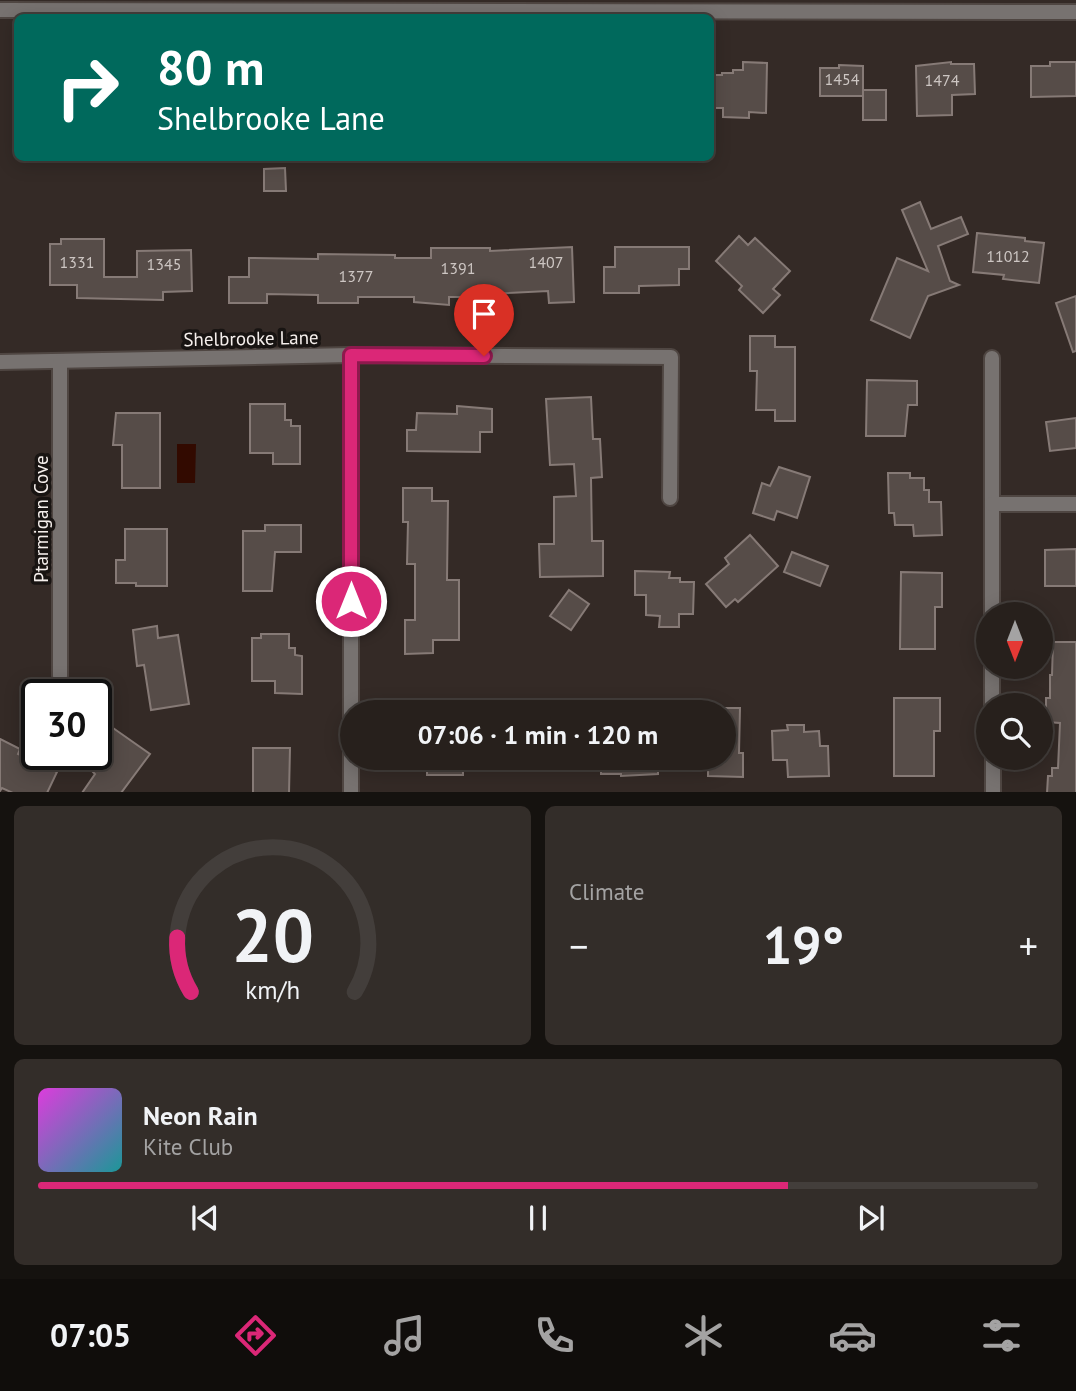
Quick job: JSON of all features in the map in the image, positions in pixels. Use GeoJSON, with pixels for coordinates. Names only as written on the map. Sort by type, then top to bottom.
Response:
{"type":"FeatureCollection","features":[{"type":"Feature","properties":{"kind":"street"},"geometry":{"type":"LineString","coordinates":[[0,10],[1076,12]]}},
{"type":"Feature","properties":{"kind":"street"},"geometry":{"type":"LineString","coordinates":[[351,355],[351,792]]}},
{"type":"Feature","properties":{"kind":"street","name":"Shelbrooke Lane"},"geometry":{"type":"LineString","coordinates":[[0,362],[351,355],[671,357],[670,498]]}},
{"type":"Feature","properties":{"kind":"street"},"geometry":{"type":"LineString","coordinates":[[992,358],[992,602]]}},
{"type":"Feature","properties":{"kind":"street","name":"Ptarmigan Cove"},"geometry":{"type":"LineString","coordinates":[[60,362],[60,676]]}},
{"type":"Feature","properties":{"kind":"street"},"geometry":{"type":"LineString","coordinates":[[992,504],[1076,504]]}},
{"type":"Feature","properties":{"kind":"street"},"geometry":{"type":"LineString","coordinates":[[993,770],[993,792]]}},
{"type":"Feature","properties":{"kind":"shaded area"},"geometry":{"type":"Polygon","coordinates":[[[177,444],[196,444],[195,483],[177,483],[177,444]]]}},
{"type":"Feature","properties":{"kind":"building"},"geometry":{"type":"Polygon","coordinates":[[[743,62],[767,63],[766,113],[749,112],[749,118],[723,117],[723,108],[714,108],[714,75],[743,70],[743,62]]]}},
{"type":"Feature","properties":{"kind":"building"},"geometry":{"type":"Polygon","coordinates":[[[951,62],[974,64],[975,94],[952,95],[952,115],[917,116],[916,66],[951,62]]]}},
{"type":"Feature","properties":{"kind":"building"},"geometry":{"type":"Polygon","coordinates":[[[1050,62],[1076,62],[1076,96],[1031,97],[1031,66],[1050,66],[1050,62]]]}},
{"type":"Feature","properties":{"kind":"building"},"geometry":{"type":"Polygon","coordinates":[[[839,65],[863,66],[863,96],[820,96],[820,68],[839,68],[839,65]]]}},
{"type":"Feature","properties":{"kind":"building"},"geometry":{"type":"Polygon","coordinates":[[[863,90],[886,90],[886,120],[863,120],[863,90]]]}},
{"type":"Feature","properties":{"kind":"building"},"geometry":{"type":"Polygon","coordinates":[[[285,168],[286,191],[264,191],[264,169],[285,168]]]}},
{"type":"Feature","properties":{"kind":"building"},"geometry":{"type":"Polygon","coordinates":[[[920,202],[931,229],[961,217],[968,234],[938,246],[950,281],[959,285],[928,296],[910,338],[871,320],[897,258],[928,271],[902,210],[920,202]]]}},
{"type":"Feature","properties":{"kind":"building"},"geometry":{"type":"Polygon","coordinates":[[[977,233],[1025,238],[1025,241],[1044,243],[1039,283],[1003,279],[1004,275],[973,272],[977,233]]]}},
{"type":"Feature","properties":{"kind":"building"},"geometry":{"type":"Polygon","coordinates":[[[739,236],[748,245],[755,238],[790,271],[773,289],[780,295],[763,313],[739,290],[742,286],[716,261],[739,236]]]}},
{"type":"Feature","properties":{"kind":"building"},"geometry":{"type":"Polygon","coordinates":[[[61,239],[104,239],[104,277],[137,277],[137,251],[191,250],[192,291],[163,292],[163,300],[77,298],[77,285],[50,285],[50,244],[61,244],[61,239]]]}},
{"type":"Feature","properties":{"kind":"building"},"geometry":{"type":"Polygon","coordinates":[[[572,247],[574,302],[549,303],[548,291],[490,294],[490,297],[449,297],[449,305],[414,302],[414,297],[358,297],[358,303],[318,303],[318,295],[267,294],[267,303],[229,303],[229,277],[249,277],[249,258],[318,259],[318,254],[431,258],[431,248],[490,248],[490,251],[572,247]]]}},
{"type":"Feature","properties":{"kind":"building"},"geometry":{"type":"Polygon","coordinates":[[[615,247],[689,247],[689,269],[679,269],[679,285],[639,286],[639,293],[604,293],[604,267],[615,267],[615,247]]]}},
{"type":"Feature","properties":{"kind":"building"},"geometry":{"type":"Polygon","coordinates":[[[1076,296],[1076,351],[1073,352],[1056,303],[1076,296]]]}},
{"type":"Feature","properties":{"kind":"building"},"geometry":{"type":"Polygon","coordinates":[[[750,336],[775,336],[775,347],[795,347],[795,421],[775,421],[775,410],[756,410],[757,371],[750,371],[750,336]]]}},
{"type":"Feature","properties":{"kind":"building"},"geometry":{"type":"Polygon","coordinates":[[[867,380],[917,381],[917,405],[908,405],[905,436],[866,436],[867,380]]]}},
{"type":"Feature","properties":{"kind":"building"},"geometry":{"type":"Polygon","coordinates":[[[591,397],[593,439],[600,439],[602,477],[591,478],[592,541],[603,541],[603,576],[540,577],[539,544],[554,544],[554,497],[576,496],[574,464],[550,465],[546,399],[591,397]]]}},
{"type":"Feature","properties":{"kind":"building"},"geometry":{"type":"Polygon","coordinates":[[[250,404],[285,404],[285,420],[291,420],[291,426],[300,426],[300,464],[273,464],[273,453],[250,453],[250,404]]]}},
{"type":"Feature","properties":{"kind":"building"},"geometry":{"type":"Polygon","coordinates":[[[457,406],[492,409],[492,432],[480,432],[480,452],[407,451],[407,430],[416,430],[417,413],[457,414],[457,406]]]}},
{"type":"Feature","properties":{"kind":"building"},"geometry":{"type":"Polygon","coordinates":[[[116,413],[160,413],[160,488],[122,488],[122,445],[113,445],[116,413]]]}},
{"type":"Feature","properties":{"kind":"building"},"geometry":{"type":"Polygon","coordinates":[[[1076,418],[1076,448],[1050,451],[1046,422],[1076,418]]]}},
{"type":"Feature","properties":{"kind":"building"},"geometry":{"type":"Polygon","coordinates":[[[779,467],[810,477],[797,518],[777,511],[774,520],[753,513],[762,483],[770,486],[779,467]]]}},
{"type":"Feature","properties":{"kind":"building"},"geometry":{"type":"Polygon","coordinates":[[[888,473],[910,473],[910,478],[924,478],[924,490],[929,490],[929,502],[941,502],[942,535],[914,536],[913,525],[895,525],[894,513],[889,513],[888,473]]]}},
{"type":"Feature","properties":{"kind":"building"},"geometry":{"type":"Polygon","coordinates":[[[403,488],[432,488],[432,501],[448,501],[447,580],[459,580],[459,640],[433,640],[433,653],[405,654],[405,620],[415,620],[415,564],[407,564],[408,522],[403,522],[403,488]]]}},
{"type":"Feature","properties":{"kind":"building"},"geometry":{"type":"Polygon","coordinates":[[[265,525],[301,525],[301,552],[275,552],[272,591],[243,591],[243,531],[265,531],[265,525]]]}},
{"type":"Feature","properties":{"kind":"building"},"geometry":{"type":"Polygon","coordinates":[[[125,529],[167,529],[167,586],[116,583],[116,560],[125,560],[125,529]]]}},
{"type":"Feature","properties":{"kind":"building"},"geometry":{"type":"Polygon","coordinates":[[[750,535],[778,566],[738,602],[735,599],[726,607],[706,584],[729,564],[725,558],[750,535]]]}},
{"type":"Feature","properties":{"kind":"building"},"geometry":{"type":"Polygon","coordinates":[[[1076,549],[1076,586],[1045,586],[1045,550],[1076,549]]]}},
{"type":"Feature","properties":{"kind":"building"},"geometry":{"type":"Polygon","coordinates":[[[792,552],[828,566],[820,586],[784,572],[792,552]]]}},
{"type":"Feature","properties":{"kind":"building"},"geometry":{"type":"Polygon","coordinates":[[[635,571],[670,572],[669,578],[680,578],[680,582],[694,582],[693,614],[679,614],[679,627],[659,627],[660,616],[646,615],[646,595],[635,595],[635,571]]]}},
{"type":"Feature","properties":{"kind":"building"},"geometry":{"type":"Polygon","coordinates":[[[901,572],[942,573],[942,607],[935,607],[935,649],[900,649],[901,572]]]}},
{"type":"Feature","properties":{"kind":"building"},"geometry":{"type":"Polygon","coordinates":[[[569,590],[589,604],[571,630],[550,616],[569,590]]]}},
{"type":"Feature","properties":{"kind":"building"},"geometry":{"type":"Polygon","coordinates":[[[157,626],[158,638],[178,635],[189,704],[151,710],[144,665],[137,666],[133,630],[157,626]]]}},
{"type":"Feature","properties":{"kind":"building"},"geometry":{"type":"Polygon","coordinates":[[[261,634],[289,634],[289,648],[295,648],[295,655],[302,656],[302,694],[275,693],[275,681],[252,681],[252,638],[261,638],[261,634]]]}},
{"type":"Feature","properties":{"kind":"building"},"geometry":{"type":"Polygon","coordinates":[[[1054,642],[1076,642],[1076,792],[1047,792],[1048,776],[1052,776],[1053,768],[1058,768],[1060,723],[1053,722],[1053,693],[1050,693],[1050,679],[1054,679],[1054,642]]]}},
{"type":"Feature","properties":{"kind":"building"},"geometry":{"type":"Polygon","coordinates":[[[894,698],[940,698],[940,731],[934,731],[934,776],[894,776],[894,698]]]}},
{"type":"Feature","properties":{"kind":"building"},"geometry":{"type":"Polygon","coordinates":[[[736,708],[740,708],[739,753],[743,753],[743,777],[708,776],[708,770],[736,770],[736,708]]]}},
{"type":"Feature","properties":{"kind":"building"},"geometry":{"type":"Polygon","coordinates":[[[787,725],[804,725],[804,732],[819,731],[820,746],[828,746],[829,776],[788,777],[787,760],[773,760],[772,731],[788,730],[787,725]]]}},
{"type":"Feature","properties":{"kind":"building"},"geometry":{"type":"Polygon","coordinates":[[[113,728],[150,754],[122,792],[83,792],[95,774],[91,770],[112,770],[113,728]]]}},
{"type":"Feature","properties":{"kind":"building"},"geometry":{"type":"Polygon","coordinates":[[[0,739],[20,749],[18,754],[21,755],[21,770],[57,772],[47,792],[11,792],[2,788],[0,791],[0,739]]]}},
{"type":"Feature","properties":{"kind":"building"},"geometry":{"type":"Polygon","coordinates":[[[253,748],[290,748],[289,792],[253,792],[253,748]]]}},
{"type":"Feature","properties":{"kind":"building"},"geometry":{"type":"Polygon","coordinates":[[[427,770],[463,770],[463,775],[427,775],[427,770]]]}},
{"type":"Feature","properties":{"kind":"building"},"geometry":{"type":"Polygon","coordinates":[[[601,770],[658,770],[658,774],[601,774],[601,770]]]}},
{"type":"Feature","properties":{"kind":"route"},"geometry":{"type":"LineString","coordinates":[[351,601],[351,355],[484,356]]}}]}
